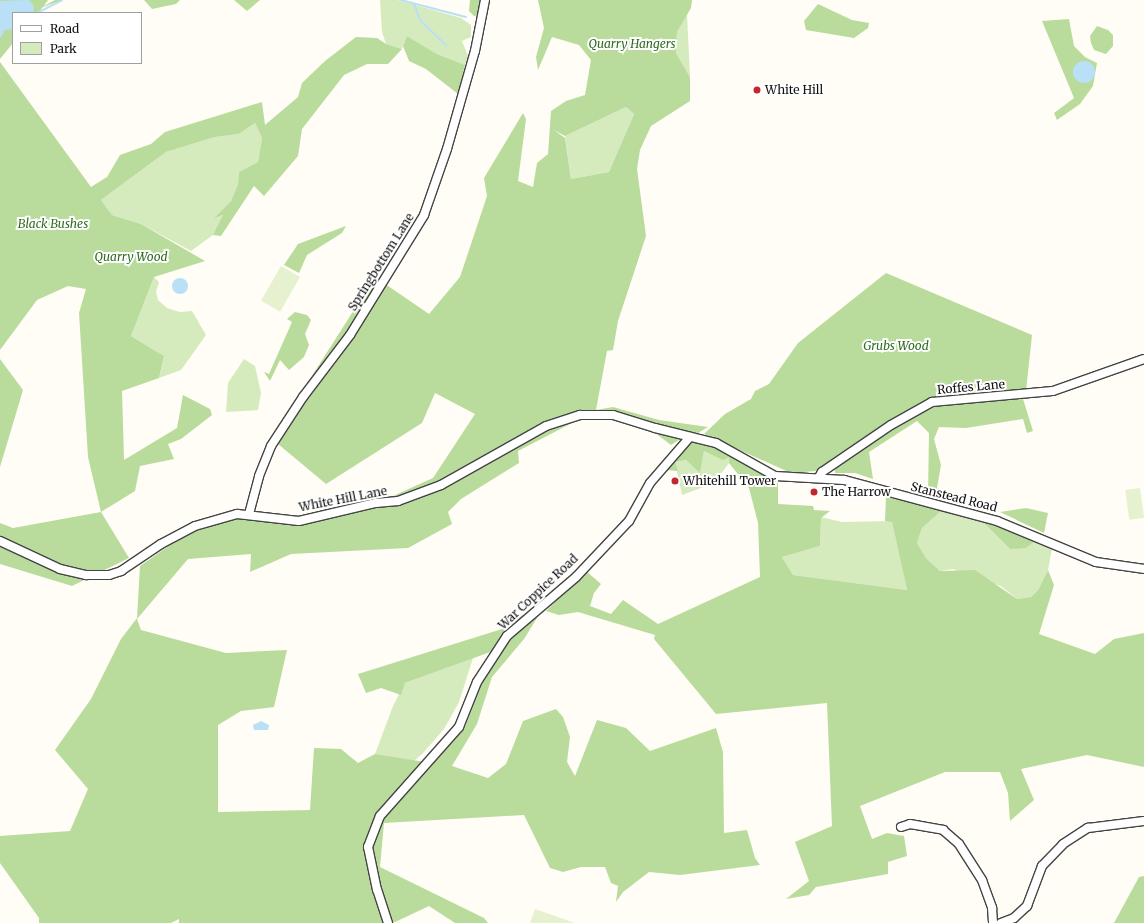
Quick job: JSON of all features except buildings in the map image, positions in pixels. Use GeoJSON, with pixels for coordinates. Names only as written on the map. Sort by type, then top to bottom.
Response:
{"type":"FeatureCollection","features":[{"type":"Feature","properties":{"kind":"street","name":"Springbottom Lane"},"geometry":{"type":"LineString","coordinates":[[249,514],[258,476],[271,446],[303,397],[350,335],[424,215],[447,149],[475,51],[485,0]]}},
{"type":"Feature","properties":{"kind":"street","name":"Roffes Lane"},"geometry":{"type":"LineString","coordinates":[[819,477],[822,472],[891,425],[932,402],[1053,391],[1144,359]]}},
{"type":"Feature","properties":{"kind":"street","name":"White Hill Lane"},"geometry":{"type":"LineString","coordinates":[[0,541],[60,569],[86,575],[109,574],[121,571],[161,544],[195,526],[237,514],[249,514],[299,521],[376,503],[398,501],[441,485],[546,426],[580,415],[613,415],[690,437]]}},
{"type":"Feature","properties":{"kind":"street","name":"Stanstead Road"},"geometry":{"type":"LineString","coordinates":[[690,437],[716,443],[775,476],[819,477],[844,480],[998,521],[1096,562],[1144,569]]}},
{"type":"Feature","properties":{"kind":"street","name":"War Coppice Road"},"geometry":{"type":"LineString","coordinates":[[388,923],[377,890],[368,847],[380,816],[459,727],[477,682],[507,636],[576,577],[629,521],[650,483],[690,437]]}},
{"type":"Feature","properties":{"kind":"street"},"geometry":{"type":"LineString","coordinates":[[1001,923],[1014,918],[1027,906],[1042,866],[1063,844],[1088,828],[1144,821]]}},
{"type":"Feature","properties":{"kind":"street"},"geometry":{"type":"LineString","coordinates":[[901,827],[910,824],[943,830],[959,844],[982,880],[992,908],[993,923]]}},
{"type":"Feature","properties":{"kind":"green space"},"geometry":{"type":"Polygon","coordinates":[[[0,0],[48,0],[44,6],[55,0],[63,0],[43,7],[39,12],[12,12],[12,44],[0,59],[0,0]]]}},
{"type":"Feature","properties":{"kind":"green space"},"geometry":{"type":"Polygon","coordinates":[[[144,0],[180,0],[176,4],[152,9],[144,0]]]}},
{"type":"Feature","properties":{"kind":"green space"},"geometry":{"type":"Polygon","coordinates":[[[234,0],[260,0],[247,11],[234,0]]]}},
{"type":"Feature","properties":{"kind":"green space"},"geometry":{"type":"Polygon","coordinates":[[[380,0],[398,0],[461,18],[471,25],[471,37],[462,41],[468,56],[465,65],[437,54],[407,36],[402,49],[386,44],[382,32],[380,0]]]}},
{"type":"Feature","properties":{"kind":"green space"},"geometry":{"type":"Polygon","coordinates":[[[470,0],[488,0],[486,14],[474,16],[469,11],[470,0]]]}},
{"type":"Feature","properties":{"kind":"green space","name":"Quarry Hangers"},"geometry":{"type":"Polygon","coordinates":[[[538,0],[692,0],[691,8],[677,32],[676,53],[690,77],[690,101],[651,126],[640,150],[637,169],[646,236],[618,321],[613,350],[607,351],[596,410],[613,407],[659,420],[708,427],[698,433],[614,412],[595,411],[518,451],[519,463],[461,499],[448,512],[452,524],[408,548],[291,554],[250,572],[251,554],[188,559],[137,619],[141,630],[226,653],[287,650],[274,707],[241,711],[218,725],[218,812],[310,810],[314,748],[341,749],[358,763],[375,754],[431,763],[464,729],[482,683],[504,647],[405,683],[401,695],[381,688],[366,693],[358,674],[502,629],[521,615],[537,618],[524,639],[492,677],[477,724],[452,766],[488,778],[506,764],[523,721],[556,709],[563,717],[570,737],[567,762],[575,776],[597,720],[626,728],[650,751],[716,728],[723,752],[724,833],[747,830],[755,858],[760,865],[680,875],[649,872],[623,892],[616,902],[618,886],[611,883],[605,867],[581,867],[563,872],[550,868],[524,815],[384,823],[380,867],[484,918],[488,923],[455,923],[429,906],[393,923],[179,923],[179,919],[171,923],[39,923],[39,918],[0,863],[0,836],[70,831],[88,789],[55,750],[91,699],[121,639],[137,618],[140,566],[190,531],[236,517],[291,518],[308,516],[393,496],[433,478],[475,414],[435,393],[422,423],[326,484],[278,444],[266,448],[375,277],[429,314],[460,277],[487,196],[484,178],[523,113],[526,119],[518,181],[533,187],[537,163],[548,154],[551,111],[566,101],[585,95],[591,60],[579,45],[552,37],[538,70],[536,57],[544,28],[538,0]],[[626,107],[565,136],[554,130],[565,138],[571,179],[609,172],[634,114],[626,107]]]}},
{"type":"Feature","properties":{"kind":"green space"},"geometry":{"type":"Polygon","coordinates":[[[818,4],[852,20],[869,23],[868,28],[854,38],[806,30],[804,21],[818,4]]]}},
{"type":"Feature","properties":{"kind":"green space"},"geometry":{"type":"Polygon","coordinates":[[[687,14],[690,77],[676,53],[677,32],[687,14]]]}},
{"type":"Feature","properties":{"kind":"green space"},"geometry":{"type":"Polygon","coordinates":[[[1069,19],[1074,46],[1085,57],[1097,63],[1093,86],[1080,104],[1057,120],[1054,113],[1074,98],[1042,21],[1069,19]]]}},
{"type":"Feature","properties":{"kind":"green space"},"geometry":{"type":"Polygon","coordinates":[[[1097,26],[1108,30],[1113,35],[1113,46],[1106,54],[1094,50],[1091,43],[1090,36],[1097,26]]]}},
{"type":"Feature","properties":{"kind":"green space"},"geometry":{"type":"Polygon","coordinates":[[[407,36],[437,54],[465,65],[458,94],[426,69],[409,61],[403,46],[407,36]]]}},
{"type":"Feature","properties":{"kind":"green space"},"geometry":{"type":"Polygon","coordinates":[[[356,37],[377,38],[386,44],[402,49],[388,64],[367,64],[344,75],[302,129],[298,156],[264,196],[254,186],[221,236],[213,235],[223,215],[214,218],[231,201],[238,184],[239,172],[258,162],[262,138],[255,123],[239,134],[215,137],[166,152],[101,200],[112,215],[141,224],[205,261],[154,277],[131,336],[164,356],[159,378],[122,391],[124,460],[177,428],[183,395],[210,409],[212,415],[181,439],[168,444],[174,459],[140,466],[135,491],[101,512],[88,457],[79,313],[86,289],[68,286],[37,300],[0,350],[0,62],[91,187],[107,177],[120,155],[151,144],[165,132],[262,102],[265,125],[298,97],[302,83],[325,61],[356,37]]]}},
{"type":"Feature","properties":{"kind":"green space"},"geometry":{"type":"Polygon","coordinates":[[[626,107],[634,114],[609,172],[571,179],[565,136],[626,107]]]}},
{"type":"Feature","properties":{"kind":"green space"},"geometry":{"type":"Polygon","coordinates":[[[255,123],[262,138],[258,162],[239,172],[238,184],[231,201],[215,217],[224,215],[220,225],[213,235],[191,251],[141,224],[112,215],[101,200],[166,152],[215,137],[239,134],[255,123]]]}},
{"type":"Feature","properties":{"kind":"green space"},"geometry":{"type":"Polygon","coordinates":[[[346,226],[342,233],[307,255],[299,273],[284,265],[298,244],[346,226]]]}},
{"type":"Feature","properties":{"kind":"green space"},"geometry":{"type":"Polygon","coordinates":[[[281,266],[300,277],[280,312],[261,301],[281,266]]]}},
{"type":"Feature","properties":{"kind":"green space","name":"Grubs Wood"},"geometry":{"type":"Polygon","coordinates":[[[886,273],[1032,335],[1026,391],[932,399],[816,471],[791,473],[704,434],[725,414],[751,399],[755,391],[769,384],[798,343],[886,273]]]}},
{"type":"Feature","properties":{"kind":"green space"},"geometry":{"type":"Polygon","coordinates":[[[154,277],[159,282],[156,292],[158,300],[167,308],[180,312],[192,311],[206,335],[181,370],[159,378],[164,356],[131,336],[154,277]]]}},
{"type":"Feature","properties":{"kind":"green space"},"geometry":{"type":"Polygon","coordinates":[[[295,312],[307,315],[311,320],[305,334],[309,345],[304,357],[289,370],[280,360],[270,381],[264,372],[269,374],[292,322],[287,319],[295,312]]]}},
{"type":"Feature","properties":{"kind":"green space"},"geometry":{"type":"Polygon","coordinates":[[[0,359],[23,390],[0,467],[0,359]]]}},
{"type":"Feature","properties":{"kind":"green space"},"geometry":{"type":"Polygon","coordinates":[[[244,359],[255,366],[261,393],[258,410],[226,412],[228,383],[244,359]]]}},
{"type":"Feature","properties":{"kind":"green space"},"geometry":{"type":"Polygon","coordinates":[[[1023,399],[1033,431],[1027,433],[1023,419],[966,428],[939,427],[934,439],[941,465],[936,494],[928,496],[929,433],[917,421],[869,452],[873,479],[855,473],[835,473],[835,468],[893,427],[931,406],[1023,399]]]}},
{"type":"Feature","properties":{"kind":"green space"},"geometry":{"type":"Polygon","coordinates":[[[654,432],[682,438],[671,445],[654,432]]]}},
{"type":"Feature","properties":{"kind":"green space"},"geometry":{"type":"Polygon","coordinates":[[[691,441],[718,448],[778,481],[778,504],[813,506],[814,510],[830,511],[821,518],[820,546],[782,557],[793,575],[907,590],[892,522],[885,521],[886,497],[989,520],[1036,540],[1026,548],[1010,549],[983,522],[940,512],[922,528],[917,543],[926,558],[940,571],[975,570],[1017,599],[1031,597],[1038,590],[1048,570],[1054,585],[1039,634],[1095,654],[1114,639],[1144,633],[1144,767],[1087,755],[1021,769],[1034,800],[1010,821],[1008,793],[1000,772],[945,772],[860,806],[872,839],[887,833],[904,836],[907,856],[888,862],[888,874],[816,887],[809,895],[786,899],[809,881],[795,842],[832,826],[827,703],[716,714],[654,639],[655,635],[578,612],[559,615],[546,611],[586,571],[601,584],[594,593],[590,606],[611,614],[623,600],[658,624],[760,577],[758,523],[749,488],[729,463],[729,457],[723,460],[704,451],[700,473],[686,460],[675,462],[678,471],[665,470],[691,441]]]}},
{"type":"Feature","properties":{"kind":"green space"},"geometry":{"type":"Polygon","coordinates":[[[704,451],[723,459],[730,456],[729,463],[714,483],[682,495],[675,462],[686,460],[700,472],[704,451]]]}},
{"type":"Feature","properties":{"kind":"green space"},"geometry":{"type":"Polygon","coordinates":[[[1140,488],[1144,518],[1129,520],[1125,490],[1140,488]]]}},
{"type":"Feature","properties":{"kind":"green space"},"geometry":{"type":"Polygon","coordinates":[[[1026,508],[1048,513],[1044,533],[1000,512],[1026,508]]]}},
{"type":"Feature","properties":{"kind":"green space"},"geometry":{"type":"Polygon","coordinates":[[[101,512],[129,558],[72,586],[0,564],[0,523],[13,528],[101,512]]]}},
{"type":"Feature","properties":{"kind":"green space"},"geometry":{"type":"Polygon","coordinates":[[[940,512],[983,522],[1010,549],[1036,540],[1052,549],[1048,570],[1038,590],[1031,597],[1017,599],[1001,586],[953,569],[940,571],[926,558],[917,543],[922,528],[940,512]]]}},
{"type":"Feature","properties":{"kind":"green space"},"geometry":{"type":"Polygon","coordinates":[[[821,517],[842,522],[892,521],[907,590],[793,575],[782,557],[820,546],[821,517]]]}},
{"type":"Feature","properties":{"kind":"green space"},"geometry":{"type":"Polygon","coordinates":[[[473,658],[459,702],[444,729],[423,753],[414,761],[375,754],[393,706],[405,683],[473,658]]]}},
{"type":"Feature","properties":{"kind":"green space"},"geometry":{"type":"Polygon","coordinates":[[[1144,876],[1144,923],[1114,923],[1139,877],[1144,876]]]}},
{"type":"Feature","properties":{"kind":"green space"},"geometry":{"type":"Polygon","coordinates":[[[535,909],[575,923],[530,923],[535,909]]]}},
{"type":"Feature","properties":{"kind":"water"},"geometry":{"type":"Polygon","coordinates":[[[29,0],[34,6],[33,12],[12,12],[12,29],[5,30],[0,38],[0,1],[29,0]]]}},
{"type":"Feature","properties":{"kind":"water"},"geometry":{"type":"Polygon","coordinates":[[[1084,61],[1092,64],[1095,72],[1092,80],[1084,83],[1076,80],[1073,72],[1076,64],[1084,61]]]}},
{"type":"Feature","properties":{"kind":"water"},"geometry":{"type":"Polygon","coordinates":[[[180,278],[186,280],[188,286],[186,292],[180,294],[174,292],[172,286],[174,280],[180,278]]]}},
{"type":"Feature","properties":{"kind":"water"},"geometry":{"type":"Polygon","coordinates":[[[261,721],[269,725],[268,730],[254,730],[253,725],[261,721]]]}},
{"type":"Feature","properties":{"kind":"waterway"},"geometry":{"type":"LineString","coordinates":[[39,12],[62,0]]}},
{"type":"Feature","properties":{"kind":"waterway"},"geometry":{"type":"LineString","coordinates":[[401,0],[466,17]]}},
{"type":"Feature","properties":{"kind":"waterway"},"geometry":{"type":"LineString","coordinates":[[414,4],[420,20],[446,45]]}},
{"type":"Feature","properties":{"kind":"place","name":"White Hill"},"geometry":{"type":"Point","coordinates":[757,90]}},
{"type":"Feature","properties":{"kind":"place","name":"Whitehill Tower"},"geometry":{"type":"Point","coordinates":[675,481]}},
{"type":"Feature","properties":{"kind":"place","name":"The Harrow"},"geometry":{"type":"Point","coordinates":[814,492]}},
{"type":"Feature","properties":{"kind":"park label","name":"Black Bushes"},"geometry":{"type":"Point","coordinates":[53,224]}},
{"type":"Feature","properties":{"kind":"park label","name":"Quarry Wood"},"geometry":{"type":"Point","coordinates":[131,257]}}]}
